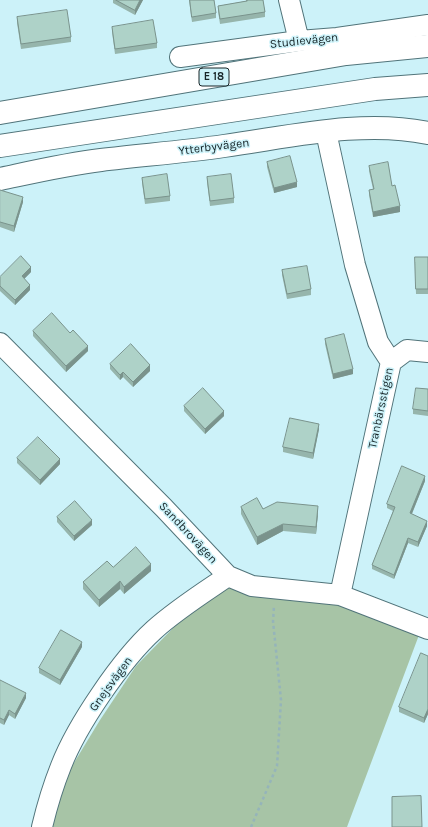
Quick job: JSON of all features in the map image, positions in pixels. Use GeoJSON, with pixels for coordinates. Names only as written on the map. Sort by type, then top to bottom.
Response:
{"type":"FeatureCollection","features":[{"type":"Feature","properties":{"kind":"main road","name":"E 18"},"geometry":{"type":"LineString","coordinates":[[0,113],[346,54],[428,46]]}},
{"type":"Feature","properties":{"kind":"main road"},"geometry":{"type":"LineString","coordinates":[[0,146],[375,89],[428,85]]}},
{"type":"Feature","properties":{"kind":"main road","name":"Ytterbyvägen"},"geometry":{"type":"LineString","coordinates":[[0,179],[99,160],[210,148],[326,132],[370,128],[411,129],[428,133]]}},
{"type":"Feature","properties":{"kind":"street"},"geometry":{"type":"LineString","coordinates":[[290,0],[299,41]]}},
{"type":"Feature","properties":{"kind":"street","name":"Studievägen"},"geometry":{"type":"LineString","coordinates":[[180,56],[299,41],[337,38],[428,25]]}},
{"type":"Feature","properties":{"kind":"street","name":"Tranbärsstigen"},"geometry":{"type":"LineString","coordinates":[[326,132],[355,265],[378,342],[391,362],[340,595]]}},
{"type":"Feature","properties":{"kind":"street","name":"Sandbrovägen"},"geometry":{"type":"LineString","coordinates":[[0,343],[164,508],[228,576],[252,586],[340,595],[428,629]]}},
{"type":"Feature","properties":{"kind":"street"},"geometry":{"type":"LineString","coordinates":[[391,362],[407,350],[428,352]]}},
{"type":"Feature","properties":{"kind":"street","name":"Gnejsvägen"},"geometry":{"type":"LineString","coordinates":[[42,827],[48,800],[61,764],[75,737],[114,676],[154,631],[228,576]]}},
{"type":"Feature","properties":{"kind":"path"},"geometry":{"type":"LineString","coordinates":[[251,827],[278,766],[281,700],[273,621],[276,588]]}},
{"type":"Feature","properties":{"kind":"green space"},"geometry":{"type":"Polygon","coordinates":[[[224,586],[356,605],[419,635],[347,827],[51,827],[69,771],[100,720],[136,666],[178,623],[224,586]]]}},
{"type":"Feature","properties":{"kind":"building"},"geometry":{"type":"Polygon","coordinates":[[[116,0],[140,0],[135,10],[116,0]]]}},
{"type":"Feature","properties":{"kind":"building"},"geometry":{"type":"Polygon","coordinates":[[[190,0],[214,0],[216,13],[192,17],[190,0]]]}},
{"type":"Feature","properties":{"kind":"building"},"geometry":{"type":"Polygon","coordinates":[[[247,0],[263,0],[265,12],[220,19],[218,6],[247,0]]]}},
{"type":"Feature","properties":{"kind":"building"},"geometry":{"type":"Polygon","coordinates":[[[67,10],[71,37],[21,44],[17,17],[67,10]]]}},
{"type":"Feature","properties":{"kind":"building"},"geometry":{"type":"Polygon","coordinates":[[[153,20],[157,43],[115,49],[112,27],[153,20]]]}},
{"type":"Feature","properties":{"kind":"building"},"geometry":{"type":"Polygon","coordinates":[[[290,156],[297,182],[274,188],[267,162],[290,156]]]}},
{"type":"Feature","properties":{"kind":"building"},"geometry":{"type":"Polygon","coordinates":[[[388,162],[392,186],[395,185],[400,206],[373,212],[369,190],[374,189],[369,166],[388,162]]]}},
{"type":"Feature","properties":{"kind":"building"},"geometry":{"type":"Polygon","coordinates":[[[167,174],[170,196],[145,199],[142,178],[167,174]]]}},
{"type":"Feature","properties":{"kind":"building"},"geometry":{"type":"Polygon","coordinates":[[[231,174],[234,198],[210,201],[207,177],[231,174]]]}},
{"type":"Feature","properties":{"kind":"building"},"geometry":{"type":"Polygon","coordinates":[[[0,190],[23,197],[14,226],[0,222],[0,190]]]}},
{"type":"Feature","properties":{"kind":"building"},"geometry":{"type":"Polygon","coordinates":[[[21,256],[31,267],[22,276],[30,285],[15,300],[0,286],[0,277],[21,256]]]}},
{"type":"Feature","properties":{"kind":"building"},"geometry":{"type":"Polygon","coordinates":[[[415,257],[428,257],[428,289],[416,289],[415,257]]]}},
{"type":"Feature","properties":{"kind":"building"},"geometry":{"type":"Polygon","coordinates":[[[307,266],[311,289],[287,294],[282,270],[307,266]]]}},
{"type":"Feature","properties":{"kind":"building"},"geometry":{"type":"Polygon","coordinates":[[[52,313],[70,333],[73,330],[88,346],[66,366],[33,331],[52,313]]]}},
{"type":"Feature","properties":{"kind":"building"},"geometry":{"type":"Polygon","coordinates":[[[344,334],[353,369],[333,374],[325,339],[344,334]]]}},
{"type":"Feature","properties":{"kind":"building"},"geometry":{"type":"Polygon","coordinates":[[[131,344],[150,365],[133,382],[123,372],[120,375],[110,364],[131,344]]]}},
{"type":"Feature","properties":{"kind":"building"},"geometry":{"type":"Polygon","coordinates":[[[203,388],[224,411],[205,429],[184,406],[203,388]]]}},
{"type":"Feature","properties":{"kind":"building"},"geometry":{"type":"Polygon","coordinates":[[[416,388],[428,389],[428,411],[413,409],[416,388]]]}},
{"type":"Feature","properties":{"kind":"building"},"geometry":{"type":"Polygon","coordinates":[[[290,418],[319,424],[313,453],[283,447],[290,418]]]}},
{"type":"Feature","properties":{"kind":"building"},"geometry":{"type":"Polygon","coordinates":[[[38,437],[60,459],[40,480],[17,458],[38,437]]]}},
{"type":"Feature","properties":{"kind":"building"},"geometry":{"type":"Polygon","coordinates":[[[402,466],[425,476],[410,513],[427,521],[418,542],[408,538],[394,575],[372,565],[395,507],[387,504],[402,466]]]}},
{"type":"Feature","properties":{"kind":"building"},"geometry":{"type":"Polygon","coordinates":[[[257,498],[263,509],[277,502],[318,506],[316,527],[283,524],[257,537],[241,507],[257,498]]]}},
{"type":"Feature","properties":{"kind":"building"},"geometry":{"type":"Polygon","coordinates":[[[75,501],[92,520],[74,536],[57,517],[75,501]]]}},
{"type":"Feature","properties":{"kind":"building"},"geometry":{"type":"Polygon","coordinates":[[[136,547],[151,564],[124,587],[120,581],[99,600],[83,582],[107,561],[113,567],[136,547]]]}},
{"type":"Feature","properties":{"kind":"building"},"geometry":{"type":"Polygon","coordinates":[[[61,630],[82,642],[60,680],[39,668],[61,630]]]}},
{"type":"Feature","properties":{"kind":"building"},"geometry":{"type":"Polygon","coordinates":[[[421,653],[428,656],[428,709],[424,718],[399,707],[421,653]]]}},
{"type":"Feature","properties":{"kind":"building"},"geometry":{"type":"Polygon","coordinates":[[[0,680],[26,693],[15,714],[9,710],[4,720],[0,718],[0,680]]]}},
{"type":"Feature","properties":{"kind":"building"},"geometry":{"type":"Polygon","coordinates":[[[421,796],[422,827],[392,827],[392,797],[421,796]]]}}]}
